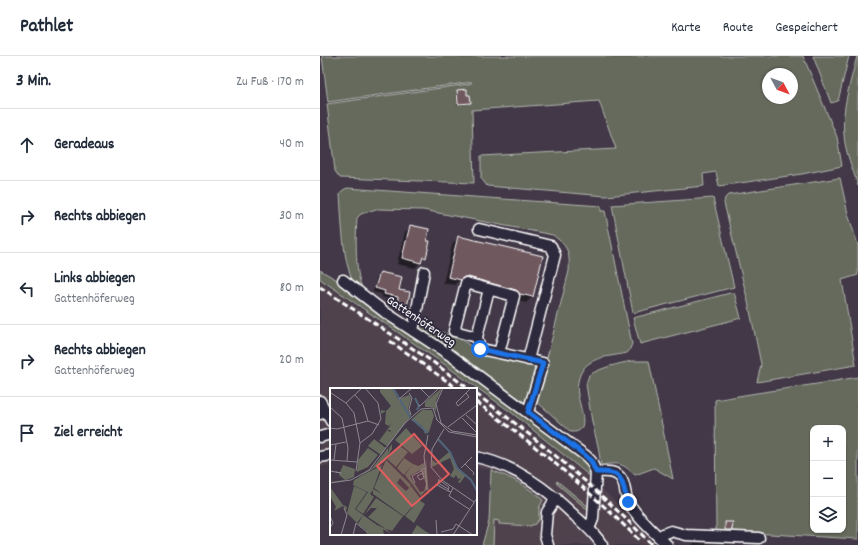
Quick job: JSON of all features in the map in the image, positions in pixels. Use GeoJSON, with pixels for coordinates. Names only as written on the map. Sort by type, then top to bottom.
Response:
{"type":"FeatureCollection","features":[{"type":"Feature","properties":{"kind":"street"},"geometry":{"type":"LineString","coordinates":[[479,229],[551,246],[555,254],[528,360]]}},
{"type":"Feature","properties":{"kind":"street"},"geometry":{"type":"LineString","coordinates":[[413,331],[424,272]]}},
{"type":"Feature","properties":{"kind":"street","name":"Gattenhöferweg"},"geometry":{"type":"LineString","coordinates":[[343,280],[386,314],[453,357],[586,456],[591,461],[596,472]]}},
{"type":"Feature","properties":{"kind":"street"},"geometry":{"type":"LineString","coordinates":[[477,337],[454,331],[466,283],[514,296],[499,353]]}},
{"type":"Feature","properties":{"kind":"street"},"geometry":{"type":"LineString","coordinates":[[488,289],[477,337],[480,349],[543,363],[528,412]]}},
{"type":"Feature","properties":{"kind":"street"},"geometry":{"type":"LineString","coordinates":[[320,401],[323,413]]}},
{"type":"Feature","properties":{"kind":"street"},"geometry":{"type":"LineString","coordinates":[[320,437],[330,434]]}},
{"type":"Feature","properties":{"kind":"street"},"geometry":{"type":"LineString","coordinates":[[320,457],[330,455]]}},
{"type":"Feature","properties":{"kind":"street"},"geometry":{"type":"LineString","coordinates":[[477,457],[497,463],[527,478],[556,498],[590,529],[598,543]]}},
{"type":"Feature","properties":{"kind":"street"},"geometry":{"type":"LineString","coordinates":[[590,529],[593,519],[596,472],[615,473],[623,482],[628,502],[635,512],[663,542]]}},
{"type":"Feature","properties":{"kind":"street"},"geometry":{"type":"LineString","coordinates":[[548,545],[544,535],[547,512],[556,498]]}},
{"type":"Feature","properties":{"kind":"street"},"geometry":{"type":"LineString","coordinates":[[663,542],[663,534],[671,531],[686,534],[759,538]]}},
{"type":"Feature","properties":{"kind":"shaded area"},"geometry":{"type":"Polygon","coordinates":[[[320,281],[474,388],[330,388],[330,465],[320,467],[320,281]]]}},
{"type":"Feature","properties":{"kind":"shaded area"},"geometry":{"type":"Polygon","coordinates":[[[477,391],[588,476],[662,545],[482,545],[489,521],[491,470],[477,468],[477,391]]]}},
{"type":"Feature","properties":{"kind":"green space"},"geometry":{"type":"Polygon","coordinates":[[[322,56],[803,56],[837,137],[842,166],[802,174],[719,186],[716,172],[703,174],[704,186],[606,196],[487,186],[481,178],[481,156],[616,149],[599,101],[472,110],[474,183],[340,178],[335,171],[327,104],[469,84],[472,82],[328,102],[322,56]]]}},
{"type":"Feature","properties":{"kind":"green space"},"geometry":{"type":"Polygon","coordinates":[[[813,56],[849,56],[838,101],[831,103],[813,56]]]}},
{"type":"Feature","properties":{"kind":"green space"},"geometry":{"type":"Polygon","coordinates":[[[857,56],[858,186],[846,148],[843,125],[847,95],[857,56]]]}},
{"type":"Feature","properties":{"kind":"green space"},"geometry":{"type":"Polygon","coordinates":[[[840,178],[848,214],[858,245],[858,275],[842,280],[856,365],[757,382],[761,364],[749,306],[724,203],[725,198],[728,195],[840,178]]]}},
{"type":"Feature","properties":{"kind":"green space"},"geometry":{"type":"Polygon","coordinates":[[[347,188],[601,206],[601,211],[605,211],[632,344],[627,353],[597,359],[592,361],[582,370],[577,386],[583,424],[577,431],[571,432],[536,401],[569,271],[567,250],[558,239],[553,235],[423,210],[376,209],[361,214],[357,218],[356,235],[356,256],[359,278],[361,286],[370,297],[400,317],[463,340],[480,354],[536,366],[523,413],[578,453],[592,473],[592,478],[512,413],[320,279],[320,270],[344,284],[354,284],[347,264],[342,228],[340,194],[347,188]]]}},
{"type":"Feature","properties":{"kind":"green space"},"geometry":{"type":"Polygon","coordinates":[[[713,198],[734,287],[633,313],[612,205],[713,198]]]}},
{"type":"Feature","properties":{"kind":"green space"},"geometry":{"type":"Polygon","coordinates":[[[734,292],[741,318],[640,344],[633,318],[734,292]]]}},
{"type":"Feature","properties":{"kind":"green space"},"geometry":{"type":"Polygon","coordinates":[[[632,361],[649,361],[673,479],[654,468],[635,475],[620,464],[601,465],[586,384],[589,375],[594,372],[610,366],[632,361]]]}},
{"type":"Feature","properties":{"kind":"green space"},"geometry":{"type":"Polygon","coordinates":[[[858,377],[858,539],[716,531],[715,400],[858,377]]]}},
{"type":"Feature","properties":{"kind":"green space"},"geometry":{"type":"Polygon","coordinates":[[[491,470],[518,482],[543,500],[539,508],[539,519],[535,524],[530,526],[499,524],[499,521],[494,520],[493,545],[482,545],[489,521],[491,470]]]}},
{"type":"Feature","properties":{"kind":"green space"},"geometry":{"type":"Polygon","coordinates":[[[557,481],[590,508],[588,510],[556,483],[557,481]]]}},
{"type":"Feature","properties":{"kind":"building"},"geometry":{"type":"Polygon","coordinates":[[[467,89],[467,95],[470,95],[471,103],[458,104],[457,90],[467,89]]]}},
{"type":"Feature","properties":{"kind":"building"},"geometry":{"type":"Polygon","coordinates":[[[410,225],[429,229],[427,241],[430,241],[426,258],[423,257],[421,263],[402,258],[410,225]]]}},
{"type":"Feature","properties":{"kind":"building"},"geometry":{"type":"Polygon","coordinates":[[[458,236],[543,256],[533,297],[520,294],[516,290],[468,277],[464,277],[461,280],[448,277],[458,236]]]}},
{"type":"Feature","properties":{"kind":"building"},"geometry":{"type":"Polygon","coordinates":[[[380,272],[402,277],[399,290],[410,292],[407,307],[397,305],[398,297],[384,294],[385,291],[375,288],[380,272]]]}},
{"type":"Feature","properties":{"kind":"building"},"geometry":{"type":"Polygon","coordinates":[[[725,522],[733,522],[732,530],[725,530],[725,522]]]}},
{"type":"Feature","properties":{"kind":"railway"},"geometry":{"type":"LineString","coordinates":[[320,287],[433,362],[468,388]]}},
{"type":"Feature","properties":{"kind":"railway"},"geometry":{"type":"LineString","coordinates":[[390,341],[457,388]]}},
{"type":"Feature","properties":{"kind":"railway"},"geometry":{"type":"LineString","coordinates":[[477,395],[567,466],[611,504],[652,545]]}},
{"type":"Feature","properties":{"kind":"railway"},"geometry":{"type":"LineString","coordinates":[[477,403],[519,434],[560,468],[601,503],[639,540]]}},
{"type":"Feature","properties":{"kind":"route"},"geometry":{"type":"LineString","coordinates":[[480,349],[543,363],[528,412],[586,456],[591,461],[596,472],[615,473],[620,477],[623,482],[624,491],[628,502]]}}]}
